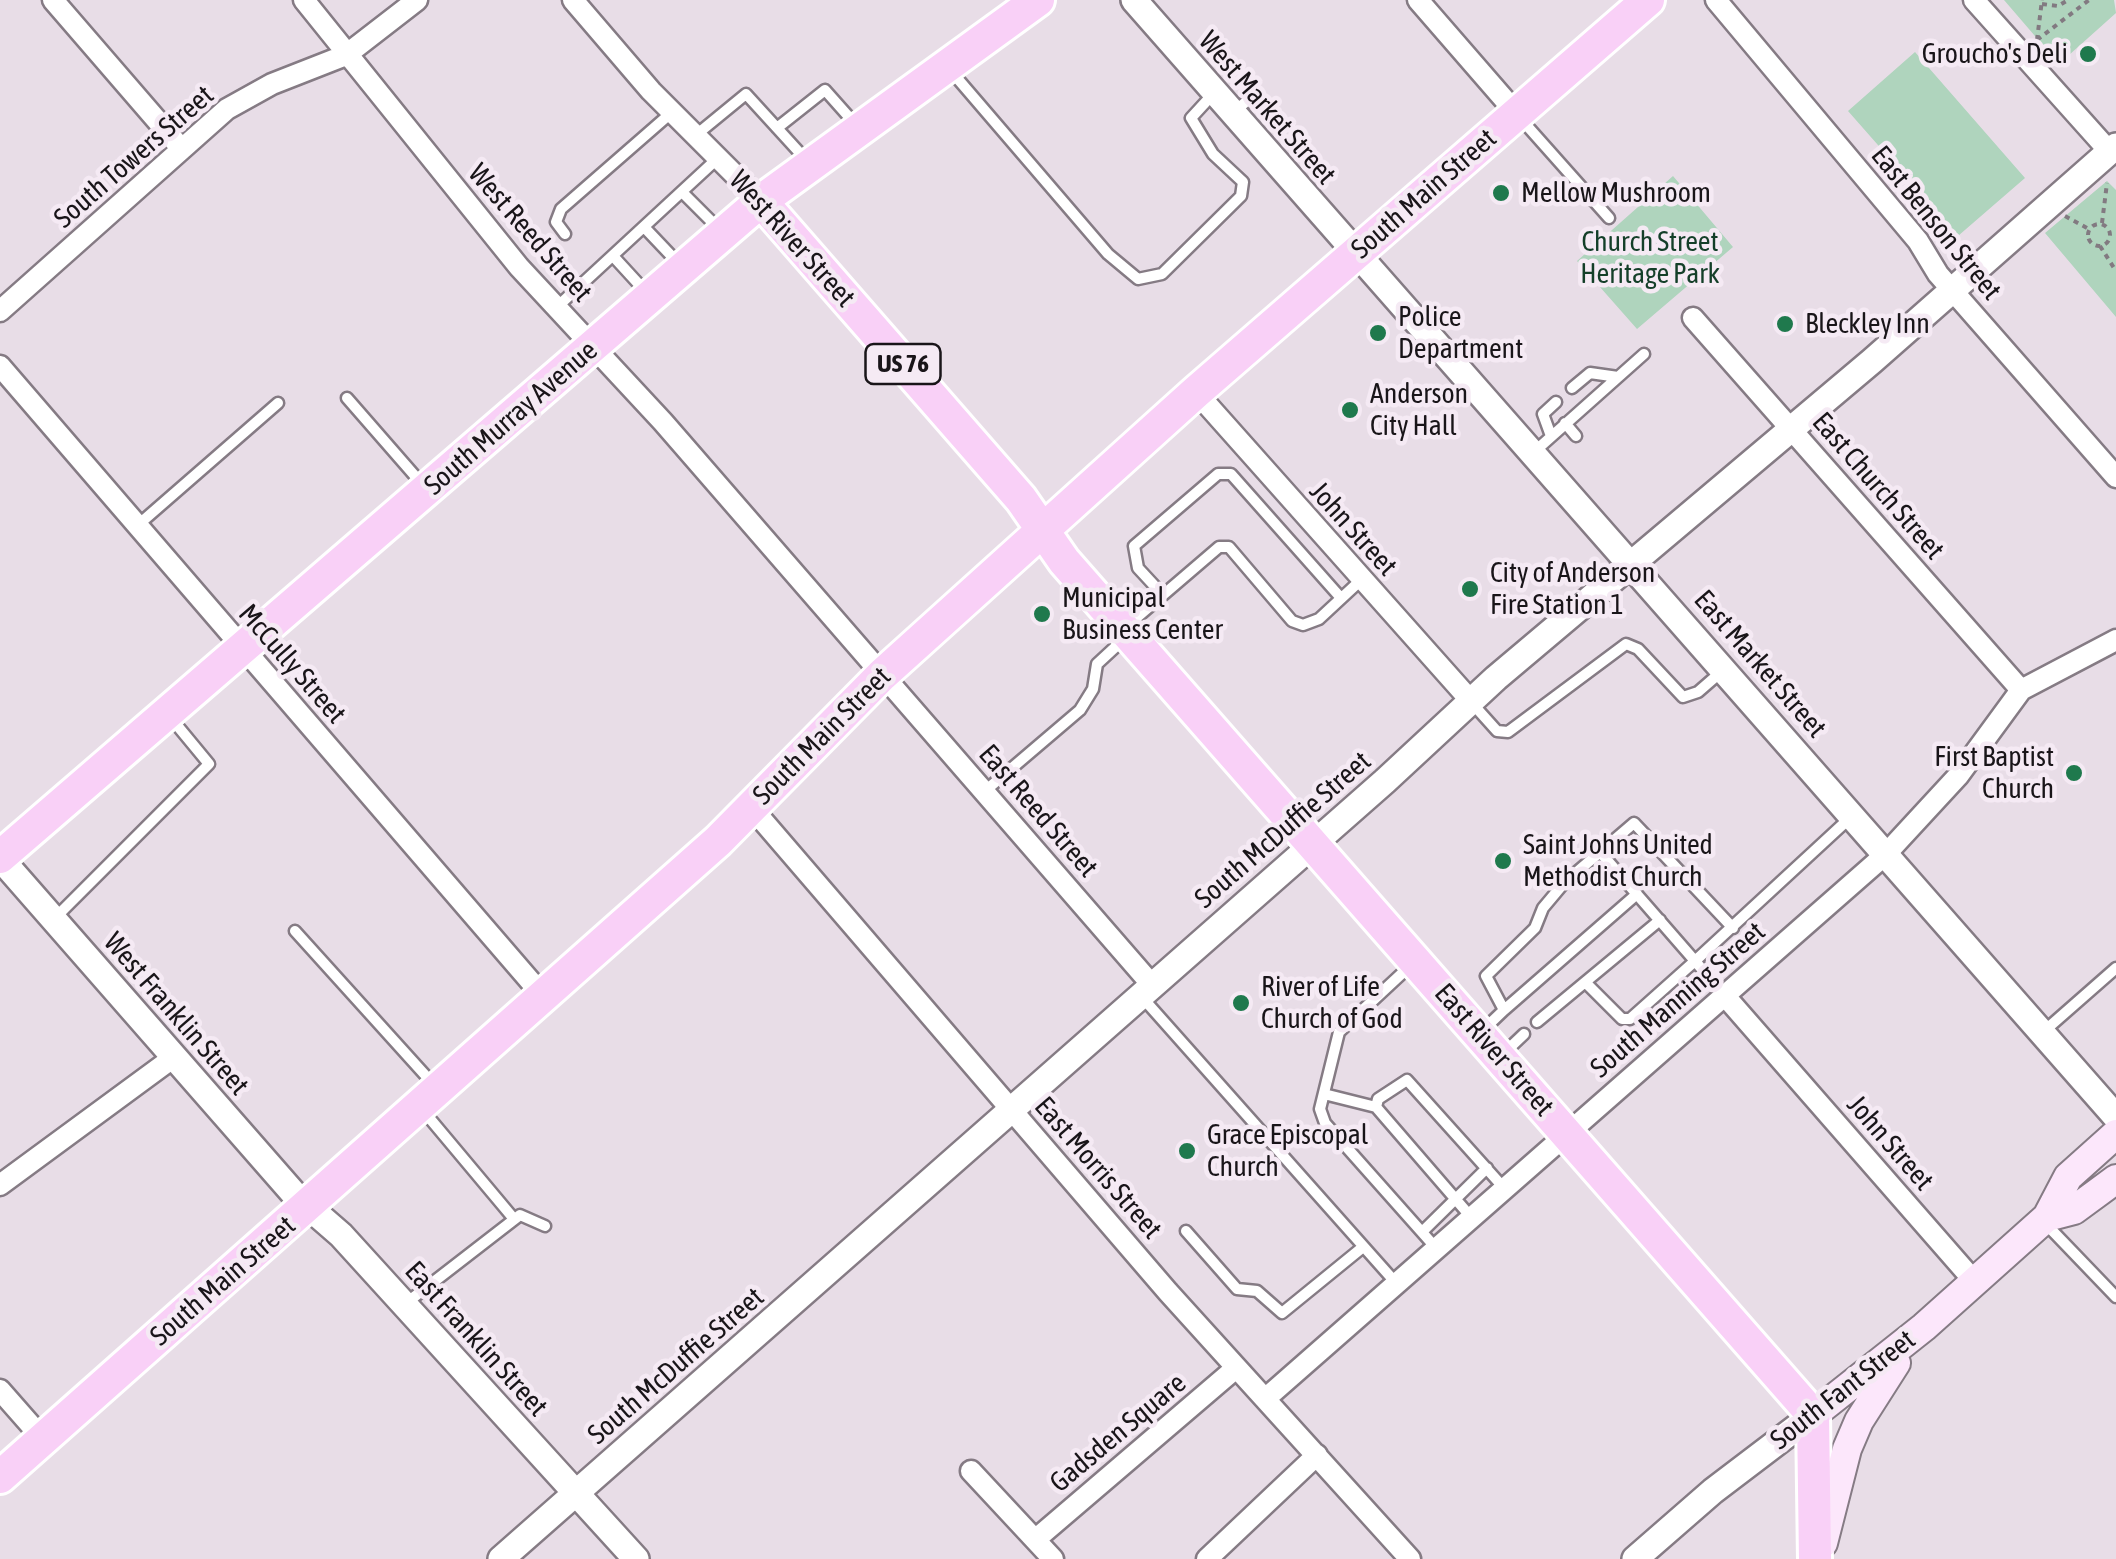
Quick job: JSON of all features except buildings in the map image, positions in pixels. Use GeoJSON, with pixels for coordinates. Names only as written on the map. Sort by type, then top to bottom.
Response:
{"type":"FeatureCollection","features":[{"type":"Feature","properties":{"kind":"main road","name":"South Murray Avenue"},"geometry":{"type":"LineString","coordinates":[[0,858],[760,201],[1038,0]]}},
{"type":"Feature","properties":{"kind":"main road","name":"South Main Street"},"geometry":{"type":"LineString","coordinates":[[0,1477],[544,997],[750,807],[882,675],[1196,392],[1648,0]]}},
{"type":"Feature","properties":{"kind":"main road","name":"West River Street"},"geometry":{"type":"LineString","coordinates":[[760,201],[1021,499],[1042,531]]}},
{"type":"Feature","properties":{"kind":"main road","name":"East River Street"},"geometry":{"type":"LineString","coordinates":[[1042,531],[1126,632],[1813,1415]]}},
{"type":"Feature","properties":{"kind":"main road","name":"South Fant Street"},"geometry":{"type":"LineString","coordinates":[[1813,1415],[1924,1327],[2045,1219],[2068,1177],[2116,1134]]}},
{"type":"Feature","properties":{"kind":"main road","name":"South Fant Street"},"geometry":{"type":"LineString","coordinates":[[2045,1219],[2074,1210],[2116,1179]]}},
{"type":"Feature","properties":{"kind":"main road"},"geometry":{"type":"LineString","coordinates":[[1817,1559],[1846,1449],[1859,1421],[1924,1327]]}},
{"type":"Feature","properties":{"kind":"main road"},"geometry":{"type":"LineString","coordinates":[[1813,1415],[1817,1559]]}},
{"type":"Feature","properties":{"kind":"street"},"geometry":{"type":"LineString","coordinates":[[53,0],[180,147]]}},
{"type":"Feature","properties":{"kind":"street","name":"West Reed Street"},"geometry":{"type":"LineString","coordinates":[[304,0],[346,56],[557,307],[882,675]]}},
{"type":"Feature","properties":{"kind":"street","name":"South Towers Street"},"geometry":{"type":"LineString","coordinates":[[0,311],[227,109],[272,84],[346,56],[417,0]]}},
{"type":"Feature","properties":{"kind":"street","name":"West River Street"},"geometry":{"type":"LineString","coordinates":[[573,0],[672,112],[760,201]]}},
{"type":"Feature","properties":{"kind":"street","name":"West Market Street"},"geometry":{"type":"LineString","coordinates":[[1134,0],[1355,254]]}},
{"type":"Feature","properties":{"kind":"street"},"geometry":{"type":"LineString","coordinates":[[1418,0],[1517,114]]}},
{"type":"Feature","properties":{"kind":"street","name":"East Benson Street"},"geometry":{"type":"LineString","coordinates":[[1716,0],[1918,241],[1952,290],[2116,476]]}},
{"type":"Feature","properties":{"kind":"street"},"geometry":{"type":"LineString","coordinates":[[1974,0],[2112,159]]}},
{"type":"Feature","properties":{"kind":"street","name":"South McDuffie Street"},"geometry":{"type":"LineString","coordinates":[[500,1559],[1471,702],[1952,290],[2112,159]]}},
{"type":"Feature","properties":{"kind":"street","name":"East Market Street"},"geometry":{"type":"LineString","coordinates":[[1355,254],[1542,445],[1632,565],[2116,1117]]}},
{"type":"Feature","properties":{"kind":"street","name":"East Church Street"},"geometry":{"type":"LineString","coordinates":[[1693,318],[2021,690]]}},
{"type":"Feature","properties":{"kind":"street","name":"McCully Street"},"geometry":{"type":"LineString","coordinates":[[0,366],[544,997]]}},
{"type":"Feature","properties":{"kind":"street","name":"John Street"},"geometry":{"type":"LineString","coordinates":[[1196,392],[1471,702]]}},
{"type":"Feature","properties":{"kind":"street","name":"South Manning Street"},"geometry":{"type":"LineString","coordinates":[[1265,1398],[1886,854],[1958,776],[2021,690],[2116,640]]}},
{"type":"Feature","properties":{"kind":"street","name":"East Reed Street"},"geometry":{"type":"LineString","coordinates":[[882,675],[985,791],[1146,991]]}},
{"type":"Feature","properties":{"kind":"street","name":"East Morris Street"},"geometry":{"type":"LineString","coordinates":[[750,807],[1236,1368],[1410,1559]]}},
{"type":"Feature","properties":{"kind":"street","name":"West Franklin Street"},"geometry":{"type":"LineString","coordinates":[[0,858],[308,1207]]}},
{"type":"Feature","properties":{"kind":"street","name":"John Street"},"geometry":{"type":"LineString","coordinates":[[1725,996],[1974,1280]]}},
{"type":"Feature","properties":{"kind":"street"},"geometry":{"type":"LineString","coordinates":[[0,1186],[174,1057]]}},
{"type":"Feature","properties":{"kind":"street","name":"East Franklin Street"},"geometry":{"type":"LineString","coordinates":[[308,1207],[404,1304],[636,1559]]}},
{"type":"Feature","properties":{"kind":"street","name":"Gadsden Square"},"geometry":{"type":"LineString","coordinates":[[1036,1539],[1236,1368]]}},
{"type":"Feature","properties":{"kind":"street"},"geometry":{"type":"LineString","coordinates":[[0,1390],[43,1439]]}},
{"type":"Feature","properties":{"kind":"street","name":"South Fant Street"},"geometry":{"type":"LineString","coordinates":[[1634,1559],[1713,1491],[1813,1415]]}},
{"type":"Feature","properties":{"kind":"street"},"geometry":{"type":"LineString","coordinates":[[1207,1559],[1317,1455]]}},
{"type":"Feature","properties":{"kind":"street"},"geometry":{"type":"LineString","coordinates":[[971,1471],[1053,1559]]}},
{"type":"Feature","properties":{"kind":"lane"},"geometry":{"type":"LineString","coordinates":[[947,66],[1108,254],[1138,279],[1162,274],[1241,196],[1243,182],[1213,154],[1190,118],[1214,93]]}},
{"type":"Feature","properties":{"kind":"lane"},"geometry":{"type":"LineString","coordinates":[[777,128],[825,90],[860,128]]}},
{"type":"Feature","properties":{"kind":"lane"},"geometry":{"type":"LineString","coordinates":[[1232,114],[1256,93]]}},
{"type":"Feature","properties":{"kind":"lane"},"geometry":{"type":"LineString","coordinates":[[695,135],[746,94],[809,164]]}},
{"type":"Feature","properties":{"kind":"lane"},"geometry":{"type":"LineString","coordinates":[[565,234],[556,222],[561,210],[672,112]]}},
{"type":"Feature","properties":{"kind":"lane"},"geometry":{"type":"LineString","coordinates":[[1517,114],[1609,218]]}},
{"type":"Feature","properties":{"kind":"lane"},"geometry":{"type":"LineString","coordinates":[[557,307],[718,158]]}},
{"type":"Feature","properties":{"kind":"lane"},"geometry":{"type":"LineString","coordinates":[[682,192],[723,234]]}},
{"type":"Feature","properties":{"kind":"lane"},"geometry":{"type":"LineString","coordinates":[[644,226],[684,268]]}},
{"type":"Feature","properties":{"kind":"lane"},"geometry":{"type":"LineString","coordinates":[[612,256],[650,297]]}},
{"type":"Feature","properties":{"kind":"lane"},"geometry":{"type":"LineString","coordinates":[[1542,445],[1644,354]]}},
{"type":"Feature","properties":{"kind":"lane"},"geometry":{"type":"LineString","coordinates":[[1572,388],[1590,373],[1618,377]]}},
{"type":"Feature","properties":{"kind":"lane"},"geometry":{"type":"LineString","coordinates":[[347,398],[427,490]]}},
{"type":"Feature","properties":{"kind":"lane"},"geometry":{"type":"LineString","coordinates":[[1542,445],[1543,414],[1556,402]]}},
{"type":"Feature","properties":{"kind":"lane"},"geometry":{"type":"LineString","coordinates":[[137,526],[278,403]]}},
{"type":"Feature","properties":{"kind":"lane"},"geometry":{"type":"LineString","coordinates":[[1565,424],[1581,432],[1575,415]]}},
{"type":"Feature","properties":{"kind":"lane"},"geometry":{"type":"LineString","coordinates":[[1163,595],[1138,568],[1134,546],[1218,474],[1230,474],[1341,598]]}},
{"type":"Feature","properties":{"kind":"lane"},"geometry":{"type":"LineString","coordinates":[[985,791],[1080,710],[1093,689],[1098,664],[1163,595],[1218,546],[1229,547],[1292,621],[1304,625],[1319,618],[1361,580]]}},
{"type":"Feature","properties":{"kind":"lane"},"geometry":{"type":"LineString","coordinates":[[1471,702],[1497,731],[1508,732],[1626,644],[1638,650],[1683,697],[1698,692],[1724,669]]}},
{"type":"Feature","properties":{"kind":"lane"},"geometry":{"type":"LineString","coordinates":[[54,920],[209,764],[167,714]]}},
{"type":"Feature","properties":{"kind":"lane"},"geometry":{"type":"LineString","coordinates":[[1586,984],[1622,1020],[1630,1019],[1853,816]]}},
{"type":"Feature","properties":{"kind":"lane"},"geometry":{"type":"LineString","coordinates":[[1504,1010],[1486,976],[1535,928],[1543,908],[1564,883],[1634,823],[1733,928]]}},
{"type":"Feature","properties":{"kind":"lane"},"geometry":{"type":"LineString","coordinates":[[1600,852],[1725,996]]}},
{"type":"Feature","properties":{"kind":"lane"},"geometry":{"type":"LineString","coordinates":[[1490,1046],[1504,1010],[1637,894]]}},
{"type":"Feature","properties":{"kind":"lane"},"geometry":{"type":"LineString","coordinates":[[1537,1022],[1660,920]]}},
{"type":"Feature","properties":{"kind":"lane"},"geometry":{"type":"LineString","coordinates":[[295,930],[430,1098],[514,1218]]}},
{"type":"Feature","properties":{"kind":"lane"},"geometry":{"type":"LineString","coordinates":[[1415,961],[1339,1032],[1320,1109],[1325,1123],[1436,1248]]}},
{"type":"Feature","properties":{"kind":"lane"},"geometry":{"type":"LineString","coordinates":[[2042,1033],[2116,968]]}},
{"type":"Feature","properties":{"kind":"lane"},"geometry":{"type":"LineString","coordinates":[[1146,991],[1396,1284]]}},
{"type":"Feature","properties":{"kind":"lane"},"geometry":{"type":"LineString","coordinates":[[1490,1046],[1524,1034]]}},
{"type":"Feature","properties":{"kind":"lane"},"geometry":{"type":"LineString","coordinates":[[1376,1107],[1378,1099],[1407,1080],[1504,1188]]}},
{"type":"Feature","properties":{"kind":"lane"},"geometry":{"type":"LineString","coordinates":[[1324,1094],[1376,1107],[1471,1217]]}},
{"type":"Feature","properties":{"kind":"lane"},"geometry":{"type":"LineString","coordinates":[[1422,1232],[1487,1168]]}},
{"type":"Feature","properties":{"kind":"lane"},"geometry":{"type":"LineString","coordinates":[[404,1304],[514,1218],[520,1215],[545,1226]]}},
{"type":"Feature","properties":{"kind":"lane"},"geometry":{"type":"LineString","coordinates":[[2045,1219],[2116,1297]]}},
{"type":"Feature","properties":{"kind":"lane"},"geometry":{"type":"LineString","coordinates":[[1186,1231],[1237,1288],[1257,1292],[1282,1313],[1363,1246]]}},
{"type":"Feature","properties":{"kind":"path"},"geometry":{"type":"LineString","coordinates":[[2068,0],[2058,6],[2042,2],[2036,40],[2071,20],[2089,0]]}},
{"type":"Feature","properties":{"kind":"path"},"geometry":{"type":"LineString","coordinates":[[2100,246],[2113,238],[2102,223],[2112,159]]}},
{"type":"Feature","properties":{"kind":"path"},"geometry":{"type":"LineString","coordinates":[[2066,216],[2089,229]]}},
{"type":"Feature","properties":{"kind":"path"},"geometry":{"type":"LineString","coordinates":[[2089,229],[2102,223]]}},
{"type":"Feature","properties":{"kind":"path"},"geometry":{"type":"LineString","coordinates":[[2089,229],[2090,241],[2100,246],[2116,271]]}},
{"type":"Feature","properties":{"kind":"green space"},"geometry":{"type":"Polygon","coordinates":[[[2004,0],[2114,0],[2116,13],[2059,64],[2004,0]]]}},
{"type":"Feature","properties":{"kind":"green space"},"geometry":{"type":"Polygon","coordinates":[[[1915,52],[2025,178],[1958,236],[1848,111],[1915,52]]]}},
{"type":"Feature","properties":{"kind":"green space","name":"Church Street Heritage Park"},"geometry":{"type":"Polygon","coordinates":[[[1673,176],[1733,247],[1637,329],[1577,261],[1673,176]]]}},
{"type":"Feature","properties":{"kind":"green space"},"geometry":{"type":"Polygon","coordinates":[[[2107,181],[2116,190],[2116,317],[2045,233],[2107,181]]]}},
{"type":"Feature","properties":{"kind":"place","name":"Groucho's Deli"},"geometry":{"type":"Point","coordinates":[2088,54]}},
{"type":"Feature","properties":{"kind":"place","name":"Mellow Mushroom"},"geometry":{"type":"Point","coordinates":[1501,193]}},
{"type":"Feature","properties":{"kind":"place","name":"Bleckley Inn"},"geometry":{"type":"Point","coordinates":[1785,324]}},
{"type":"Feature","properties":{"kind":"place","name":"Police Department"},"geometry":{"type":"Point","coordinates":[1378,333]}},
{"type":"Feature","properties":{"kind":"place","name":"Anderson City Hall"},"geometry":{"type":"Point","coordinates":[1350,410]}},
{"type":"Feature","properties":{"kind":"place","name":"City of Anderson Fire Station 1"},"geometry":{"type":"Point","coordinates":[1470,589]}},
{"type":"Feature","properties":{"kind":"place","name":"Municipal Business Center"},"geometry":{"type":"Point","coordinates":[1042,614]}},
{"type":"Feature","properties":{"kind":"place","name":"First Baptist Church"},"geometry":{"type":"Point","coordinates":[2074,773]}},
{"type":"Feature","properties":{"kind":"place","name":"Saint Johns United Methodist Church"},"geometry":{"type":"Point","coordinates":[1503,861]}},
{"type":"Feature","properties":{"kind":"place","name":"River of Life Church of God"},"geometry":{"type":"Point","coordinates":[1241,1003]}},
{"type":"Feature","properties":{"kind":"place","name":"Grace Episcopal Church"},"geometry":{"type":"Point","coordinates":[1187,1151]}}]}
